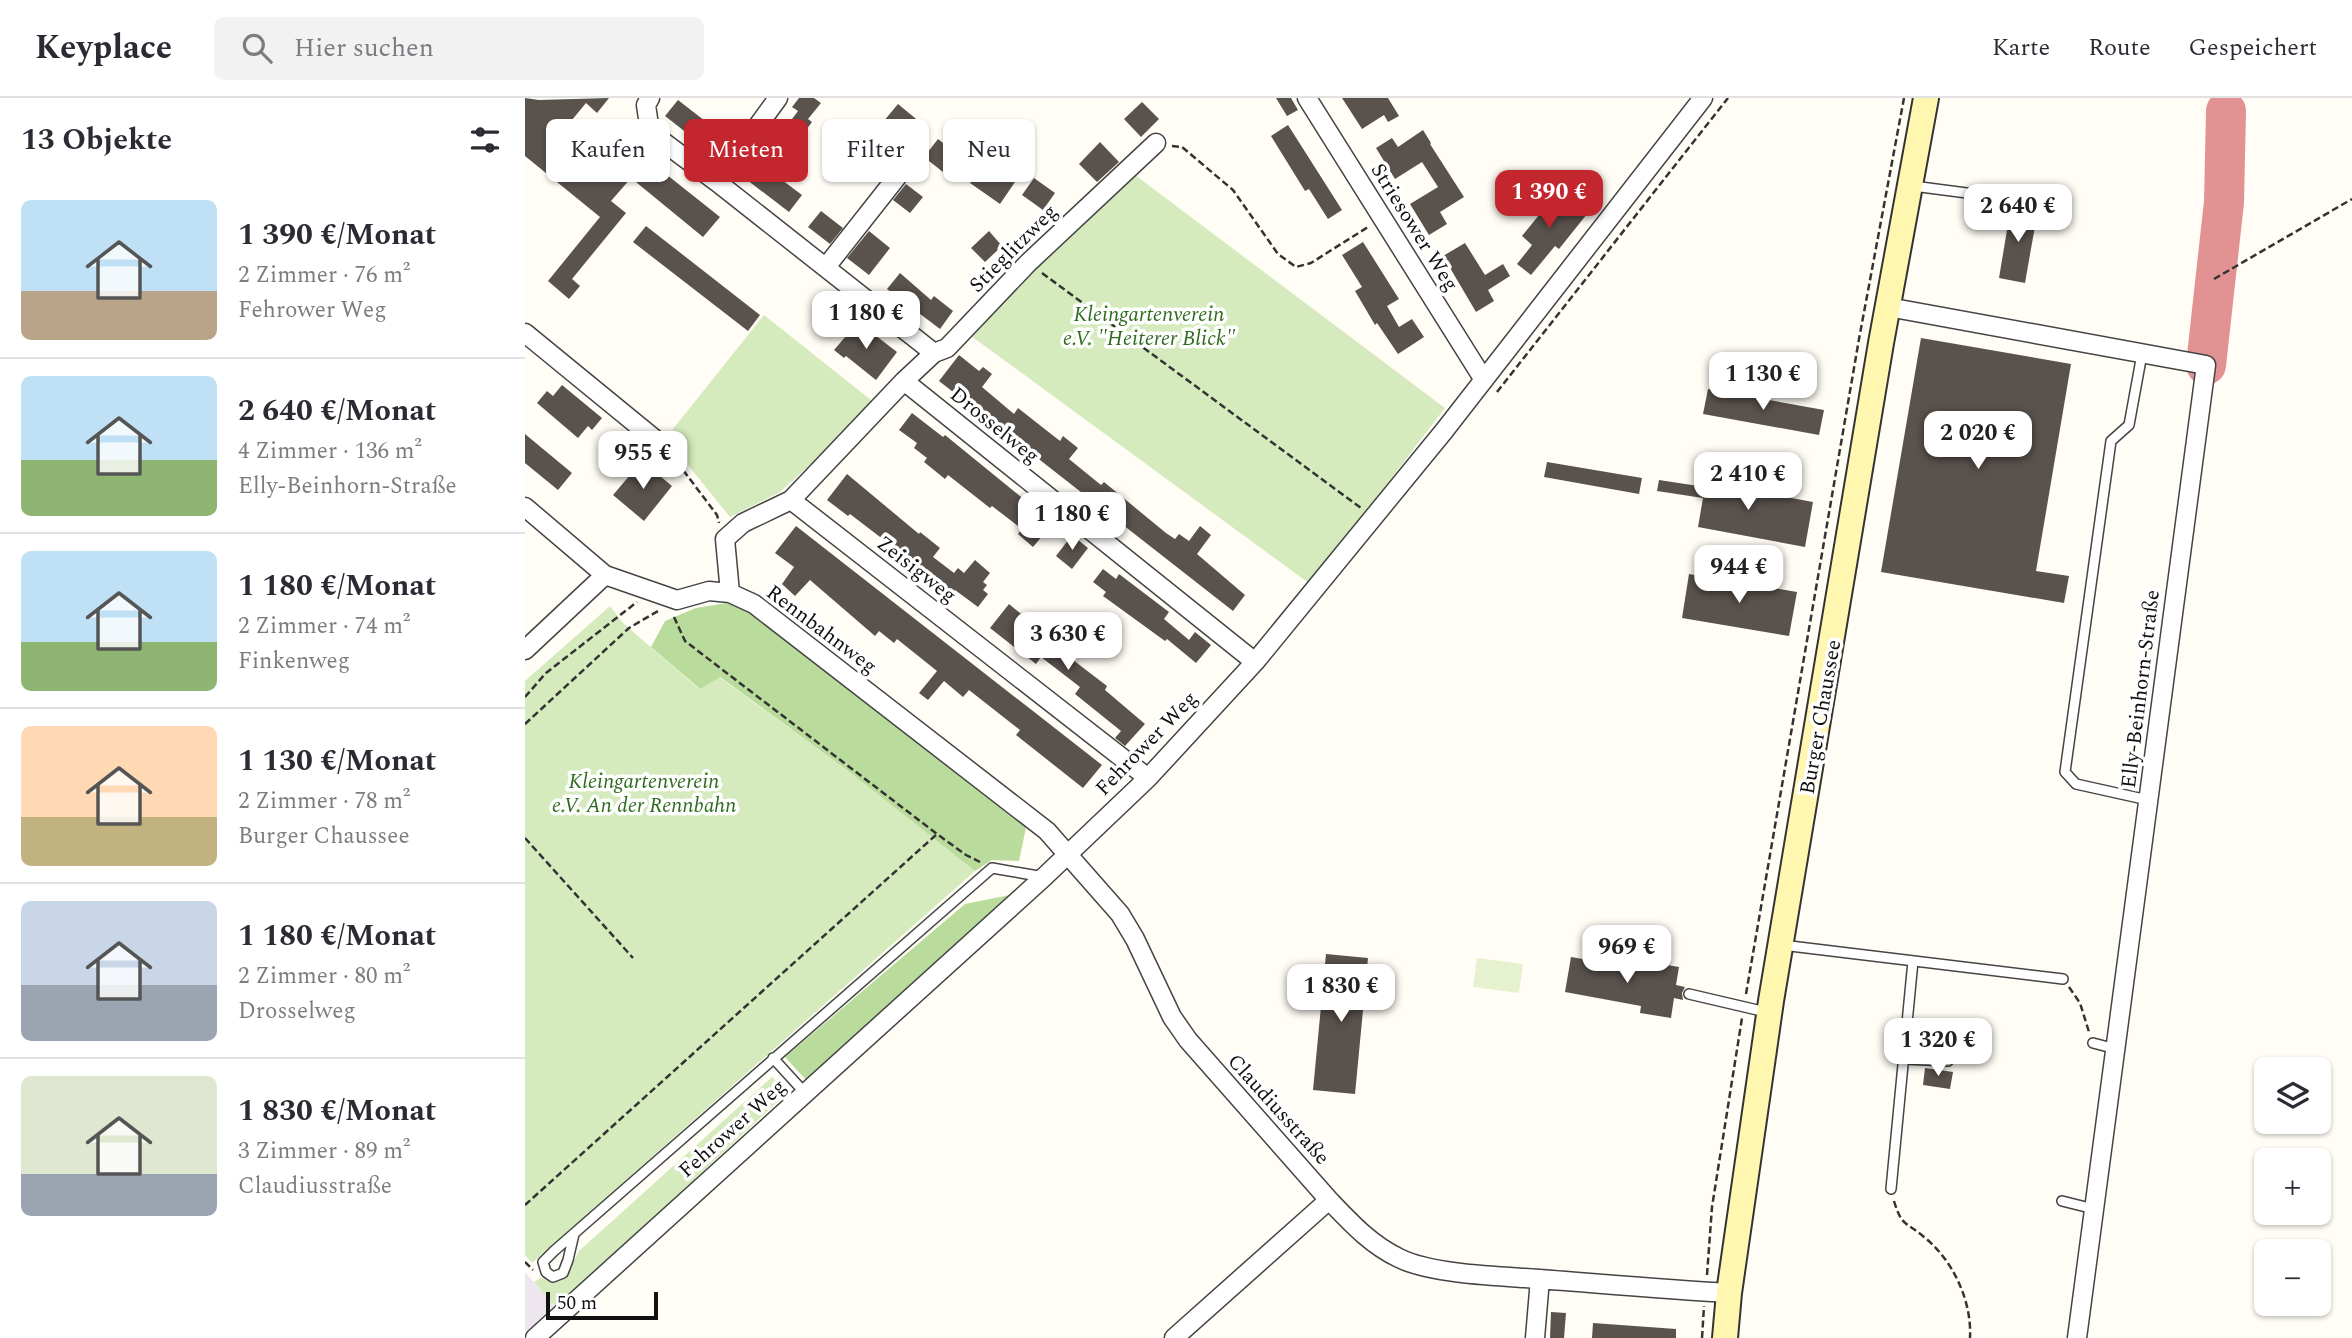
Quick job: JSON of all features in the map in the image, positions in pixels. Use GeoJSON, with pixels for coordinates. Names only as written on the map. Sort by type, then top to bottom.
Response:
{"type":"FeatureCollection","features":[{"type":"Feature","properties":{"kind":"main road","name":"Burger Chaussee"},"geometry":{"type":"LineString","coordinates":[[1725,1338],[1717,1293],[1770,1013],[1870,341],[1888,307],[1926,98]]}},
{"type":"Feature","properties":{"kind":"street"},"geometry":{"type":"LineString","coordinates":[[650,98],[646,104],[650,132],[684,157]]}},
{"type":"Feature","properties":{"kind":"street"},"geometry":{"type":"LineString","coordinates":[[763,119],[778,98]]}},
{"type":"Feature","properties":{"kind":"street","name":"Striesower Weg"},"geometry":{"type":"LineString","coordinates":[[1307,98],[1484,380]]}},
{"type":"Feature","properties":{"kind":"street","name":"Fehrower Weg"},"geometry":{"type":"LineString","coordinates":[[535,1338],[1044,877],[1148,778],[1255,662],[1374,517],[1703,98]]}},
{"type":"Feature","properties":{"kind":"street","name":"Stieglitzweg"},"geometry":{"type":"LineString","coordinates":[[725,539],[743,523],[791,500],[904,381],[934,353],[947,348],[1028,263],[1156,143]]}},
{"type":"Feature","properties":{"kind":"street"},"geometry":{"type":"LineString","coordinates":[[717,182],[934,353]]}},
{"type":"Feature","properties":{"kind":"street"},"geometry":{"type":"LineString","coordinates":[[825,267],[893,182]]}},
{"type":"Feature","properties":{"kind":"street","name":"Elly-Beinhorn-Straße"},"geometry":{"type":"LineString","coordinates":[[1888,307],[2206,365],[2077,1338]]}},
{"type":"Feature","properties":{"kind":"street"},"geometry":{"type":"LineString","coordinates":[[525,333],[668,450]]}},
{"type":"Feature","properties":{"kind":"street","name":"Drosselweg"},"geometry":{"type":"LineString","coordinates":[[904,381],[1255,662]]}},
{"type":"Feature","properties":{"kind":"street","name":"Zeisigweg"},"geometry":{"type":"LineString","coordinates":[[791,500],[1148,778]]}},
{"type":"Feature","properties":{"kind":"street"},"geometry":{"type":"LineString","coordinates":[[525,507],[604,575],[677,600],[709,591],[730,593],[725,539]]}},
{"type":"Feature","properties":{"kind":"street"},"geometry":{"type":"LineString","coordinates":[[525,650],[604,575]]}},
{"type":"Feature","properties":{"kind":"street","name":"Rennbahnweg"},"geometry":{"type":"LineString","coordinates":[[730,593],[754,604],[1047,831],[1067,854]]}},
{"type":"Feature","properties":{"kind":"street","name":"Claudiusstraße"},"geometry":{"type":"LineString","coordinates":[[1067,854],[1120,914],[1168,1008],[1188,1040],[1353,1226],[1381,1248],[1400,1259],[1423,1266],[1492,1276],[1717,1293]]}},
{"type":"Feature","properties":{"kind":"street"},"geometry":{"type":"LineString","coordinates":[[1174,1338],[1329,1200]]}},
{"type":"Feature","properties":{"kind":"street"},"geometry":{"type":"LineString","coordinates":[[1535,1338],[1540,1279]]}},
{"type":"Feature","properties":{"kind":"lane"},"geometry":{"type":"LineString","coordinates":[[1910,186],[2043,203]]}},
{"type":"Feature","properties":{"kind":"lane"},"geometry":{"type":"LineString","coordinates":[[2142,354],[2129,425],[2111,441],[2065,772],[2076,784],[2148,800]]}},
{"type":"Feature","properties":{"kind":"lane"},"geometry":{"type":"LineString","coordinates":[[574,1234],[563,1273],[553,1278],[546,1272],[543,1262],[574,1234],[773,1058],[992,868],[1044,877]]}},
{"type":"Feature","properties":{"kind":"lane"},"geometry":{"type":"LineString","coordinates":[[1781,944],[2063,979]]}},
{"type":"Feature","properties":{"kind":"lane"},"geometry":{"type":"LineString","coordinates":[[1891,1189],[1913,961]]}},
{"type":"Feature","properties":{"kind":"lane"},"geometry":{"type":"LineString","coordinates":[[1689,995],[1770,1013]]}},
{"type":"Feature","properties":{"kind":"lane"},"geometry":{"type":"LineString","coordinates":[[2093,1044],[2116,1049]]}},
{"type":"Feature","properties":{"kind":"lane"},"geometry":{"type":"LineString","coordinates":[[773,1058],[805,1093]]}},
{"type":"Feature","properties":{"kind":"lane"},"geometry":{"type":"LineString","coordinates":[[1905,1059],[1948,1061]]}},
{"type":"Feature","properties":{"kind":"lane"},"geometry":{"type":"LineString","coordinates":[[2063,1201],[2094,1209]]}},
{"type":"Feature","properties":{"kind":"path"},"geometry":{"type":"LineString","coordinates":[[1702,1338],[1717,1293],[1712,1207],[1744,1007],[1870,341],[1904,98]]}},
{"type":"Feature","properties":{"kind":"path"},"geometry":{"type":"LineString","coordinates":[[1156,143],[1182,148],[1233,190],[1278,254],[1296,267],[1311,263],[1383,218]]}},
{"type":"Feature","properties":{"kind":"path"},"geometry":{"type":"LineString","coordinates":[[2214,279],[2352,199]]}},
{"type":"Feature","properties":{"kind":"path"},"geometry":{"type":"LineString","coordinates":[[1028,263],[1374,517]]}},
{"type":"Feature","properties":{"kind":"path"},"geometry":{"type":"LineString","coordinates":[[668,450],[717,516],[725,539]]}},
{"type":"Feature","properties":{"kind":"path"},"geometry":{"type":"LineString","coordinates":[[525,696],[546,673],[650,591]]}},
{"type":"Feature","properties":{"kind":"path"},"geometry":{"type":"LineString","coordinates":[[677,600],[674,619],[685,641],[937,834],[966,855],[992,868]]}},
{"type":"Feature","properties":{"kind":"path"},"geometry":{"type":"LineString","coordinates":[[525,724],[629,628],[677,600]]}},
{"type":"Feature","properties":{"kind":"path"},"geometry":{"type":"LineString","coordinates":[[525,1205],[937,834]]}},
{"type":"Feature","properties":{"kind":"path"},"geometry":{"type":"LineString","coordinates":[[525,838],[632,958]]}},
{"type":"Feature","properties":{"kind":"path"},"geometry":{"type":"LineString","coordinates":[[2063,979],[2080,1003],[2093,1044]]}},
{"type":"Feature","properties":{"kind":"path"},"geometry":{"type":"LineString","coordinates":[[1891,1189],[1900,1220],[1926,1238],[1945,1259],[1962,1288],[1971,1320],[1970,1338]]}},
{"type":"Feature","properties":{"kind":"shaded area"},"geometry":{"type":"Polygon","coordinates":[[[525,1272],[556,1308],[525,1334],[525,1272]]]}},
{"type":"Feature","properties":{"kind":"green space","name":"Kleingartenverein e.V. \"Heiterer Blick\""},"geometry":{"type":"Polygon","coordinates":[[[1127,169],[1445,408],[1310,584],[967,333],[1127,169]]]}},
{"type":"Feature","properties":{"kind":"green space"},"geometry":{"type":"Polygon","coordinates":[[[764,315],[876,404],[780,492],[730,517],[679,454],[673,429],[764,315]]]}},
{"type":"Feature","properties":{"kind":"green space"},"geometry":{"type":"Polygon","coordinates":[[[727,603],[748,612],[1027,823],[1019,861],[992,860],[975,871],[847,770],[720,677],[700,689],[651,647],[665,621],[696,608],[727,603]]]}},
{"type":"Feature","properties":{"kind":"green space","name":"Kleingartenverein e.V. An der Rennbahn"},"geometry":{"type":"Polygon","coordinates":[[[610,606],[623,623],[699,689],[719,677],[847,770],[975,871],[532,1263],[525,1255],[525,681],[610,606]]]}},
{"type":"Feature","properties":{"kind":"green space"},"geometry":{"type":"Polygon","coordinates":[[[1010,895],[807,1081],[785,1057],[965,904],[1010,895]]]}},
{"type":"Feature","properties":{"kind":"green space"},"geometry":{"type":"Polygon","coordinates":[[[1477,958],[1523,964],[1519,993],[1473,987],[1477,958]]]}},
{"type":"Feature","properties":{"kind":"green space"},"geometry":{"type":"Polygon","coordinates":[[[772,1077],[787,1093],[556,1308],[534,1282],[543,1277],[558,1280],[570,1268],[579,1251],[772,1077]]]}},
{"type":"Feature","properties":{"kind":"building"},"geometry":{"type":"Polygon","coordinates":[[[525,98],[609,98],[597,113],[586,103],[573,119],[546,119],[546,173],[525,156],[525,98]]]}},
{"type":"Feature","properties":{"kind":"building"},"geometry":{"type":"Polygon","coordinates":[[[799,98],[814,98],[821,103],[808,119],[792,119],[798,111],[792,107],[799,98]]]}},
{"type":"Feature","properties":{"kind":"building"},"geometry":{"type":"Polygon","coordinates":[[[1276,98],[1291,98],[1298,110],[1287,116],[1276,98]]]}},
{"type":"Feature","properties":{"kind":"building"},"geometry":{"type":"Polygon","coordinates":[[[1342,98],[1388,98],[1399,116],[1388,122],[1384,115],[1362,129],[1342,98]]]}},
{"type":"Feature","properties":{"kind":"building"},"geometry":{"type":"Polygon","coordinates":[[[678,100],[702,119],[684,119],[684,131],[665,116],[678,100]]]}},
{"type":"Feature","properties":{"kind":"building"},"geometry":{"type":"Polygon","coordinates":[[[1142,102],[1159,119],[1141,137],[1124,119],[1142,102]]]}},
{"type":"Feature","properties":{"kind":"building"},"geometry":{"type":"Polygon","coordinates":[[[898,104],[916,119],[886,119],[898,104]]]}},
{"type":"Feature","properties":{"kind":"building"},"geometry":{"type":"Polygon","coordinates":[[[1288,125],[1342,210],[1328,219],[1309,189],[1305,191],[1271,136],[1288,125]]]}},
{"type":"Feature","properties":{"kind":"building"},"geometry":{"type":"Polygon","coordinates":[[[1423,130],[1464,197],[1440,212],[1447,224],[1429,235],[1410,204],[1438,187],[1422,162],[1395,179],[1376,148],[1392,138],[1398,147],[1423,130]]]}},
{"type":"Feature","properties":{"kind":"building"},"geometry":{"type":"Polygon","coordinates":[[[938,139],[943,143],[943,172],[929,161],[929,151],[938,139]]]}},
{"type":"Feature","properties":{"kind":"building"},"geometry":{"type":"Polygon","coordinates":[[[1100,142],[1119,162],[1097,182],[1079,164],[1100,142]]]}},
{"type":"Feature","properties":{"kind":"building"},"geometry":{"type":"Polygon","coordinates":[[[670,177],[720,217],[703,237],[636,182],[670,182],[670,177]]]}},
{"type":"Feature","properties":{"kind":"building"},"geometry":{"type":"Polygon","coordinates":[[[1035,179],[1055,193],[1043,210],[1022,195],[1035,179]]]}},
{"type":"Feature","properties":{"kind":"building"},"geometry":{"type":"Polygon","coordinates":[[[557,182],[628,182],[611,201],[626,213],[572,279],[580,286],[569,299],[548,281],[600,217],[557,182]]]}},
{"type":"Feature","properties":{"kind":"building"},"geometry":{"type":"Polygon","coordinates":[[[750,182],[785,182],[802,195],[789,212],[750,182]]]}},
{"type":"Feature","properties":{"kind":"building"},"geometry":{"type":"Polygon","coordinates":[[[971,182],[1015,182],[1000,204],[971,182]]]}},
{"type":"Feature","properties":{"kind":"building"},"geometry":{"type":"Polygon","coordinates":[[[906,184],[923,197],[910,213],[893,200],[906,184]]]}},
{"type":"Feature","properties":{"kind":"building"},"geometry":{"type":"Polygon","coordinates":[[[1536,194],[1557,211],[1567,197],[1587,214],[1559,249],[1555,246],[1531,275],[1517,264],[1532,245],[1522,236],[1539,215],[1527,206],[1536,194]]]}},
{"type":"Feature","properties":{"kind":"building"},"geometry":{"type":"Polygon","coordinates":[[[2011,206],[2038,209],[2025,283],[1999,278],[2011,206]]]}},
{"type":"Feature","properties":{"kind":"building"},"geometry":{"type":"Polygon","coordinates":[[[821,211],[843,228],[830,244],[808,227],[821,211]]]}},
{"type":"Feature","properties":{"kind":"building"},"geometry":{"type":"Polygon","coordinates":[[[646,226],[760,315],[748,331],[633,242],[646,226]]]}},
{"type":"Feature","properties":{"kind":"building"},"geometry":{"type":"Polygon","coordinates":[[[869,231],[890,248],[869,275],[847,258],[869,231]]]}},
{"type":"Feature","properties":{"kind":"building"},"geometry":{"type":"Polygon","coordinates":[[[989,231],[1002,246],[985,262],[971,248],[989,231]]]}},
{"type":"Feature","properties":{"kind":"building"},"geometry":{"type":"Polygon","coordinates":[[[1363,242],[1399,299],[1387,306],[1399,327],[1412,319],[1424,337],[1398,354],[1377,323],[1375,325],[1355,291],[1362,287],[1342,255],[1363,242]]]}},
{"type":"Feature","properties":{"kind":"building"},"geometry":{"type":"Polygon","coordinates":[[[1465,243],[1485,275],[1503,264],[1510,276],[1488,290],[1494,301],[1476,312],[1443,256],[1465,243]]]}},
{"type":"Feature","properties":{"kind":"building"},"geometry":{"type":"Polygon","coordinates":[[[900,273],[931,300],[934,296],[953,311],[940,329],[887,289],[900,273]]]}},
{"type":"Feature","properties":{"kind":"building"},"geometry":{"type":"Polygon","coordinates":[[[858,322],[897,352],[876,380],[834,350],[858,322]]]}},
{"type":"Feature","properties":{"kind":"building"},"geometry":{"type":"Polygon","coordinates":[[[1921,338],[2071,364],[2036,571],[2069,576],[2064,603],[1881,572],[1921,338]]]}},
{"type":"Feature","properties":{"kind":"building"},"geometry":{"type":"Polygon","coordinates":[[[959,355],[979,371],[983,367],[992,374],[982,387],[1014,414],[1018,408],[1060,441],[1063,436],[1078,448],[1069,459],[1101,485],[1104,482],[1166,533],[1175,539],[1179,534],[1189,541],[1200,526],[1211,535],[1197,554],[1245,595],[1233,611],[939,381],[959,355]]]}},
{"type":"Feature","properties":{"kind":"building"},"geometry":{"type":"Polygon","coordinates":[[[562,385],[602,418],[592,430],[588,426],[578,438],[537,403],[547,391],[553,396],[562,385]]]}},
{"type":"Feature","properties":{"kind":"building"},"geometry":{"type":"Polygon","coordinates":[[[1708,389],[1824,410],[1819,435],[1703,414],[1708,389]]]}},
{"type":"Feature","properties":{"kind":"building"},"geometry":{"type":"Polygon","coordinates":[[[912,413],[943,437],[945,435],[1053,523],[1033,547],[1018,534],[1022,529],[948,475],[945,479],[924,462],[927,458],[914,448],[917,443],[899,430],[912,413]]]}},
{"type":"Feature","properties":{"kind":"building"},"geometry":{"type":"Polygon","coordinates":[[[525,434],[572,473],[558,490],[525,463],[525,434]]]}},
{"type":"Feature","properties":{"kind":"building"},"geometry":{"type":"Polygon","coordinates":[[[642,461],[672,486],[644,521],[613,495],[642,461]]]}},
{"type":"Feature","properties":{"kind":"building"},"geometry":{"type":"Polygon","coordinates":[[[1547,462],[1642,478],[1639,494],[1544,477],[1547,462]]]}},
{"type":"Feature","properties":{"kind":"building"},"geometry":{"type":"Polygon","coordinates":[[[847,474],[919,534],[920,532],[940,548],[933,557],[954,573],[958,568],[964,573],[975,560],[990,573],[983,582],[987,585],[983,590],[988,594],[978,607],[955,590],[950,596],[941,589],[944,586],[850,514],[848,516],[827,500],[847,474]]]}},
{"type":"Feature","properties":{"kind":"building"},"geometry":{"type":"Polygon","coordinates":[[[1659,480],[1705,487],[1706,482],[1813,502],[1805,547],[1698,527],[1703,498],[1657,491],[1659,480]]]}},
{"type":"Feature","properties":{"kind":"building"},"geometry":{"type":"Polygon","coordinates":[[[796,526],[1102,765],[1083,788],[1016,735],[1020,730],[969,690],[963,697],[944,681],[928,700],[919,693],[937,671],[897,639],[894,643],[879,631],[875,636],[810,580],[795,596],[782,584],[794,567],[775,553],[796,526]]]}},
{"type":"Feature","properties":{"kind":"building"},"geometry":{"type":"Polygon","coordinates":[[[1072,535],[1088,548],[1072,569],[1056,556],[1072,535]]]}},
{"type":"Feature","properties":{"kind":"building"},"geometry":{"type":"Polygon","coordinates":[[[1103,569],[1116,579],[1119,574],[1169,612],[1164,619],[1189,640],[1195,632],[1211,645],[1196,663],[1167,639],[1165,641],[1103,596],[1106,592],[1093,582],[1103,569]]]}},
{"type":"Feature","properties":{"kind":"building"},"geometry":{"type":"Polygon","coordinates":[[[1689,574],[1797,592],[1789,636],[1682,618],[1689,574]]]}},
{"type":"Feature","properties":{"kind":"building"},"geometry":{"type":"Polygon","coordinates":[[[1009,604],[1026,618],[1022,624],[1047,642],[1050,638],[1075,657],[1073,660],[1107,686],[1105,690],[1145,724],[1125,746],[1115,738],[1121,731],[1075,694],[1080,687],[1041,657],[1036,664],[990,628],[1009,604]]]}},
{"type":"Feature","properties":{"kind":"building"},"geometry":{"type":"Polygon","coordinates":[[[1326,954],[1368,958],[1355,1094],[1313,1090],[1326,954]]]}},
{"type":"Feature","properties":{"kind":"building"},"geometry":{"type":"Polygon","coordinates":[[[1571,957],[1647,970],[1649,962],[1679,967],[1676,985],[1685,987],[1683,1000],[1674,998],[1671,1018],[1640,1013],[1641,1006],[1565,992],[1571,957]]]}},
{"type":"Feature","properties":{"kind":"building"},"geometry":{"type":"Polygon","coordinates":[[[1925,1068],[1953,1072],[1950,1089],[1923,1085],[1925,1068]]]}},
{"type":"Feature","properties":{"kind":"building"},"geometry":{"type":"Polygon","coordinates":[[[1551,1312],[1566,1313],[1564,1338],[1550,1338],[1551,1312]]]}},
{"type":"Feature","properties":{"kind":"building"},"geometry":{"type":"Polygon","coordinates":[[[1593,1323],[1676,1329],[1676,1338],[1592,1338],[1593,1323]]]}},
{"type":"Feature","properties":{"kind":"taxiway"},"geometry":{"type":"LineString","coordinates":[[2206,365],[2224,202],[2226,111]]}}]}
